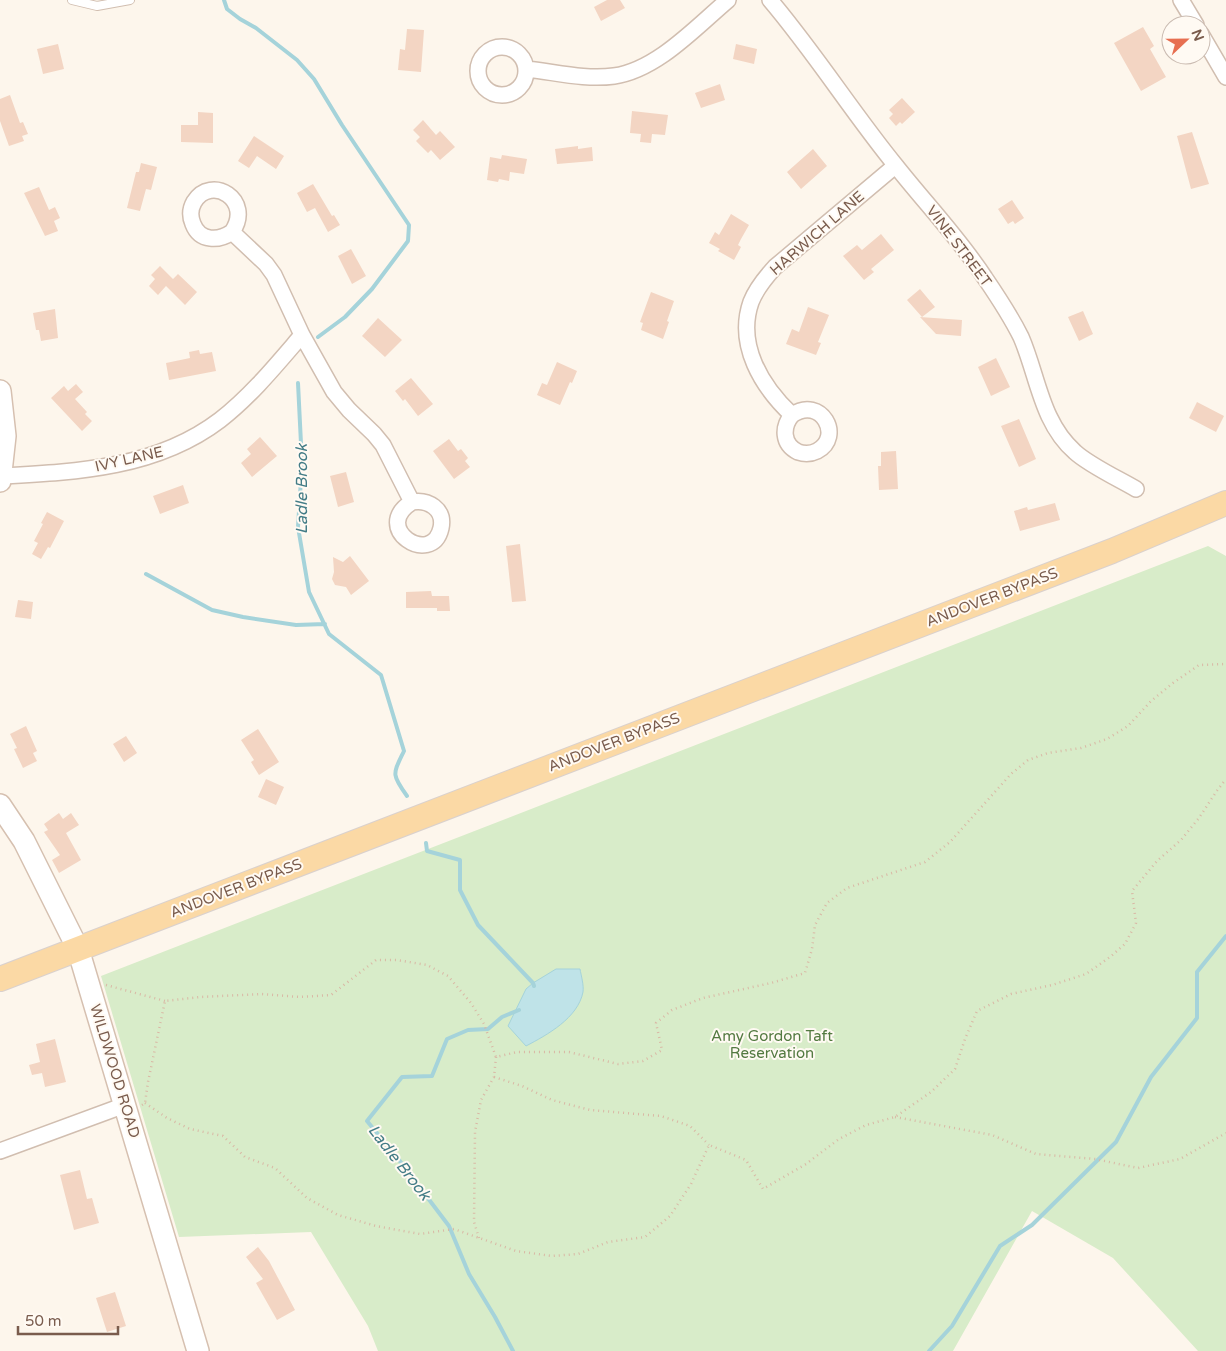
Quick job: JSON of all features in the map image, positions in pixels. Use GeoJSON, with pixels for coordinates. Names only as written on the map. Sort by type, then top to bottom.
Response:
{"type":"FeatureCollection","features":[{"type":"Feature","properties":{"kind":"main road","name":"ANDOVER BYPASS"},"geometry":{"type":"LineString","coordinates":[[0,979],[1112,551],[1226,502]]}},
{"type":"Feature","properties":{"kind":"street"},"geometry":{"type":"LineString","coordinates":[[526,69],[586,76],[614,76],[628,72],[642,67],[669,50],[728,0]]}},
{"type":"Feature","properties":{"kind":"street","name":"VINE STREET"},"geometry":{"type":"LineString","coordinates":[[770,0],[793,28],[895,166],[966,251],[1008,314],[1020,337],[1043,402],[1060,436],[1075,453],[1136,489]]}},
{"type":"Feature","properties":{"kind":"street"},"geometry":{"type":"LineString","coordinates":[[1181,0],[1190,15]]}},
{"type":"Feature","properties":{"kind":"street"},"geometry":{"type":"LineString","coordinates":[[1211,51],[1226,77]]}},
{"type":"Feature","properties":{"kind":"street","name":"HARWICH LANE"},"geometry":{"type":"LineString","coordinates":[[792,415],[779,403],[768,388],[752,358],[747,330],[751,302],[774,267],[895,166]]}},
{"type":"Feature","properties":{"kind":"street"},"geometry":{"type":"LineString","coordinates":[[232,232],[266,264],[274,275],[302,335],[334,392],[383,445],[412,502]]}},
{"type":"Feature","properties":{"kind":"street","name":"IVY LANE"},"geometry":{"type":"LineString","coordinates":[[1,478],[95,468],[135,460],[169,450],[220,420],[272,369],[302,335]]}},
{"type":"Feature","properties":{"kind":"street"},"geometry":{"type":"LineString","coordinates":[[0,391],[5,436],[1,478]]}},
{"type":"Feature","properties":{"kind":"street","name":"WILDWOOD ROAD"},"geometry":{"type":"LineString","coordinates":[[0,805],[24,841],[78,949],[133,1107],[196,1350]]}},
{"type":"Feature","properties":{"kind":"street"},"geometry":{"type":"LineString","coordinates":[[0,1151],[133,1107]]}},
{"type":"Feature","properties":{"kind":"lane"},"geometry":{"type":"LineString","coordinates":[[72,0],[97,6],[130,0]]}},
{"type":"Feature","properties":{"kind":"path"},"geometry":{"type":"LineString","coordinates":[[496,1057],[517,1052],[569,1052],[618,1064],[643,1061],[662,1050],[656,1024],[672,1010],[703,998],[771,983],[805,973],[812,949],[815,925],[827,903],[847,888],[925,862],[950,842],[1011,774],[1028,760],[1048,753],[1081,748],[1107,739],[1128,726],[1151,702],[1198,665],[1226,664]]}},
{"type":"Feature","properties":{"kind":"path"},"geometry":{"type":"LineString","coordinates":[[494,1077],[522,1086],[552,1100],[590,1110],[661,1116],[690,1126],[709,1145],[746,1160],[763,1189],[806,1164],[839,1139],[866,1125],[895,1117],[931,1092],[955,1069],[977,1011],[1011,994],[1052,985],[1086,974],[1125,944],[1136,923],[1132,891],[1157,861],[1181,840],[1226,779]]}},
{"type":"Feature","properties":{"kind":"path"},"geometry":{"type":"LineString","coordinates":[[87,978],[115,988],[165,1001],[253,994],[300,997],[331,995],[376,960],[397,960],[427,965],[448,976],[471,1003],[484,1024],[496,1057],[494,1077],[481,1100],[475,1132],[474,1222],[480,1239]]}},
{"type":"Feature","properties":{"kind":"path"},"geometry":{"type":"LineString","coordinates":[[165,1001],[148,1082],[133,1107],[167,1118],[190,1129],[223,1136],[245,1157],[275,1168],[307,1198],[338,1215],[376,1226],[420,1234],[454,1229],[516,1251],[552,1256],[578,1254],[608,1242],[645,1237],[670,1216],[691,1184],[709,1145]]}},
{"type":"Feature","properties":{"kind":"path"},"geometry":{"type":"LineString","coordinates":[[895,1117],[992,1134],[1036,1154],[1095,1159],[1138,1168],[1180,1159],[1226,1132]]}},
{"type":"Feature","properties":{"kind":"green space","name":"Amy Gordon Taft Reservation"},"geometry":{"type":"Polygon","coordinates":[[[1208,546],[1226,556],[1226,1351],[1198,1351],[1113,1258],[1032,1211],[953,1351],[378,1351],[368,1326],[311,1232],[179,1237],[101,976],[1208,546]]]}},
{"type":"Feature","properties":{"kind":"water"},"geometry":{"type":"Polygon","coordinates":[[[556,969],[580,969],[583,992],[580,1001],[575,1010],[560,1025],[526,1046],[508,1026],[526,989],[556,969]]]}},
{"type":"Feature","properties":{"kind":"building"},"geometry":{"type":"Polygon","coordinates":[[[607,0],[620,0],[625,8],[601,21],[594,7],[607,0]]]}},
{"type":"Feature","properties":{"kind":"building"},"geometry":{"type":"Polygon","coordinates":[[[1143,27],[1154,46],[1150,49],[1166,77],[1141,91],[1114,43],[1143,27]]]}},
{"type":"Feature","properties":{"kind":"building"},"geometry":{"type":"Polygon","coordinates":[[[407,29],[424,30],[421,72],[398,70],[400,49],[405,50],[407,29]]]}},
{"type":"Feature","properties":{"kind":"building"},"geometry":{"type":"Polygon","coordinates":[[[58,44],[64,69],[43,74],[37,49],[58,44]]]}},
{"type":"Feature","properties":{"kind":"building"},"geometry":{"type":"Polygon","coordinates":[[[736,44],[757,49],[754,64],[733,59],[736,44]]]}},
{"type":"Feature","properties":{"kind":"building"},"geometry":{"type":"Polygon","coordinates":[[[720,84],[725,100],[701,108],[695,93],[720,84]]]}},
{"type":"Feature","properties":{"kind":"building"},"geometry":{"type":"Polygon","coordinates":[[[10,95],[20,123],[23,122],[28,134],[22,136],[24,141],[9,146],[0,121],[0,99],[10,95]]]}},
{"type":"Feature","properties":{"kind":"building"},"geometry":{"type":"Polygon","coordinates":[[[902,98],[915,112],[902,124],[900,122],[896,126],[889,118],[893,114],[889,110],[902,98]]]}},
{"type":"Feature","properties":{"kind":"building"},"geometry":{"type":"Polygon","coordinates":[[[632,111],[668,115],[665,135],[652,134],[651,143],[640,142],[641,134],[630,133],[632,111]]]}},
{"type":"Feature","properties":{"kind":"building"},"geometry":{"type":"Polygon","coordinates":[[[198,112],[213,113],[213,143],[181,142],[181,125],[198,125],[198,112]]]}},
{"type":"Feature","properties":{"kind":"building"},"geometry":{"type":"Polygon","coordinates":[[[423,120],[436,135],[440,131],[455,147],[440,160],[431,150],[428,153],[416,141],[420,137],[413,130],[423,120]]]}},
{"type":"Feature","properties":{"kind":"building"},"geometry":{"type":"Polygon","coordinates":[[[1192,132],[1209,184],[1191,189],[1177,136],[1192,132]]]}},
{"type":"Feature","properties":{"kind":"building"},"geometry":{"type":"Polygon","coordinates":[[[254,136],[284,156],[276,169],[257,156],[249,168],[238,161],[254,136]]]}},
{"type":"Feature","properties":{"kind":"building"},"geometry":{"type":"Polygon","coordinates":[[[578,146],[578,149],[592,147],[593,161],[557,164],[555,149],[578,146]]]}},
{"type":"Feature","properties":{"kind":"building"},"geometry":{"type":"Polygon","coordinates":[[[813,149],[827,166],[801,189],[787,172],[813,149]]]}},
{"type":"Feature","properties":{"kind":"building"},"geometry":{"type":"Polygon","coordinates":[[[502,155],[527,159],[524,174],[510,172],[509,181],[499,179],[498,182],[487,180],[490,157],[501,159],[502,155]]]}},
{"type":"Feature","properties":{"kind":"building"},"geometry":{"type":"Polygon","coordinates":[[[141,163],[157,167],[151,190],[146,189],[140,211],[127,208],[136,172],[139,172],[141,163]]]}},
{"type":"Feature","properties":{"kind":"building"},"geometry":{"type":"Polygon","coordinates":[[[313,184],[332,216],[334,215],[340,225],[328,232],[315,208],[307,212],[297,193],[313,184]]]}},
{"type":"Feature","properties":{"kind":"building"},"geometry":{"type":"Polygon","coordinates":[[[39,187],[49,210],[55,207],[60,218],[54,221],[58,231],[45,236],[24,193],[39,187]]]}},
{"type":"Feature","properties":{"kind":"building"},"geometry":{"type":"Polygon","coordinates":[[[1012,200],[1024,218],[1015,224],[1013,221],[1008,224],[998,209],[1012,200]]]}},
{"type":"Feature","properties":{"kind":"building"},"geometry":{"type":"Polygon","coordinates":[[[731,214],[749,225],[738,245],[741,247],[734,260],[718,251],[720,249],[709,243],[715,232],[719,235],[731,214]]]}},
{"type":"Feature","properties":{"kind":"building"},"geometry":{"type":"Polygon","coordinates":[[[881,234],[894,250],[871,269],[874,272],[864,280],[843,256],[857,245],[862,250],[881,234]]]}},
{"type":"Feature","properties":{"kind":"building"},"geometry":{"type":"Polygon","coordinates":[[[351,249],[366,276],[352,284],[338,256],[351,249]]]}},
{"type":"Feature","properties":{"kind":"building"},"geometry":{"type":"Polygon","coordinates":[[[160,266],[173,279],[178,274],[197,292],[185,305],[166,286],[158,295],[149,286],[155,279],[151,275],[160,266]]]}},
{"type":"Feature","properties":{"kind":"building"},"geometry":{"type":"Polygon","coordinates":[[[920,289],[935,307],[922,317],[907,300],[920,289]]]}},
{"type":"Feature","properties":{"kind":"building"},"geometry":{"type":"Polygon","coordinates":[[[651,292],[674,301],[663,339],[641,330],[643,323],[640,322],[651,292]]]}},
{"type":"Feature","properties":{"kind":"building"},"geometry":{"type":"Polygon","coordinates":[[[808,307],[829,315],[818,342],[821,343],[816,355],[786,344],[792,329],[799,332],[808,307]]]}},
{"type":"Feature","properties":{"kind":"building"},"geometry":{"type":"Polygon","coordinates":[[[55,309],[58,338],[41,341],[39,330],[36,330],[33,313],[55,309]]]}},
{"type":"Feature","properties":{"kind":"building"},"geometry":{"type":"Polygon","coordinates":[[[1083,311],[1093,334],[1079,341],[1068,317],[1083,311]]]}},
{"type":"Feature","properties":{"kind":"building"},"geometry":{"type":"Polygon","coordinates":[[[920,317],[962,320],[961,336],[936,334],[920,317]]]}},
{"type":"Feature","properties":{"kind":"building"},"geometry":{"type":"Polygon","coordinates":[[[378,318],[402,340],[385,357],[362,336],[378,318]]]}},
{"type":"Feature","properties":{"kind":"building"},"geometry":{"type":"Polygon","coordinates":[[[199,350],[200,354],[212,352],[216,371],[169,380],[166,363],[190,358],[189,352],[199,350]]]}},
{"type":"Feature","properties":{"kind":"building"},"geometry":{"type":"Polygon","coordinates":[[[996,358],[1010,387],[991,396],[978,367],[996,358]]]}},
{"type":"Feature","properties":{"kind":"building"},"geometry":{"type":"Polygon","coordinates":[[[557,362],[577,371],[560,405],[537,395],[542,383],[547,385],[557,362]]]}},
{"type":"Feature","properties":{"kind":"building"},"geometry":{"type":"Polygon","coordinates":[[[411,378],[433,404],[418,416],[405,399],[403,401],[395,391],[411,378]]]}},
{"type":"Feature","properties":{"kind":"building"},"geometry":{"type":"Polygon","coordinates":[[[76,384],[83,392],[75,399],[87,412],[85,414],[92,421],[82,431],[51,398],[64,386],[68,391],[76,384]]]}},
{"type":"Feature","properties":{"kind":"building"},"geometry":{"type":"Polygon","coordinates":[[[1197,402],[1224,416],[1216,432],[1189,418],[1197,402]]]}},
{"type":"Feature","properties":{"kind":"building"},"geometry":{"type":"Polygon","coordinates":[[[1019,419],[1036,459],[1019,467],[1001,426],[1019,419]]]}},
{"type":"Feature","properties":{"kind":"building"},"geometry":{"type":"Polygon","coordinates":[[[260,437],[277,456],[252,477],[241,463],[251,454],[247,449],[260,437]]]}},
{"type":"Feature","properties":{"kind":"building"},"geometry":{"type":"Polygon","coordinates":[[[449,439],[458,451],[461,449],[468,458],[465,461],[470,467],[454,479],[433,451],[449,439]]]}},
{"type":"Feature","properties":{"kind":"building"},"geometry":{"type":"Polygon","coordinates":[[[896,451],[898,489],[879,490],[878,466],[881,466],[881,452],[896,451]]]}},
{"type":"Feature","properties":{"kind":"building"},"geometry":{"type":"Polygon","coordinates":[[[346,472],[354,502],[338,507],[330,476],[346,472]]]}},
{"type":"Feature","properties":{"kind":"building"},"geometry":{"type":"Polygon","coordinates":[[[183,485],[189,503],[160,514],[153,496],[183,485]]]}},
{"type":"Feature","properties":{"kind":"building"},"geometry":{"type":"Polygon","coordinates":[[[1055,503],[1060,520],[1020,531],[1014,511],[1027,507],[1028,510],[1055,503]]]}},
{"type":"Feature","properties":{"kind":"building"},"geometry":{"type":"Polygon","coordinates":[[[47,512],[64,521],[50,548],[48,547],[41,559],[32,554],[38,543],[34,541],[47,512]]]}},
{"type":"Feature","properties":{"kind":"building"},"geometry":{"type":"Polygon","coordinates":[[[520,544],[526,601],[512,602],[506,546],[520,544]]]}},
{"type":"Feature","properties":{"kind":"building"},"geometry":{"type":"Polygon","coordinates":[[[350,556],[369,581],[351,595],[346,587],[335,585],[332,579],[334,572],[333,557],[343,562],[350,556]]]}},
{"type":"Feature","properties":{"kind":"building"},"geometry":{"type":"Polygon","coordinates":[[[431,591],[432,596],[449,596],[450,611],[437,611],[437,608],[406,608],[406,592],[431,591]]]}},
{"type":"Feature","properties":{"kind":"building"},"geometry":{"type":"Polygon","coordinates":[[[18,600],[33,602],[31,619],[15,617],[18,600]]]}},
{"type":"Feature","properties":{"kind":"building"},"geometry":{"type":"Polygon","coordinates":[[[26,726],[37,751],[33,753],[37,761],[23,768],[14,749],[17,748],[10,734],[26,726]]]}},
{"type":"Feature","properties":{"kind":"building"},"geometry":{"type":"Polygon","coordinates":[[[258,729],[279,762],[259,775],[251,762],[254,760],[241,740],[258,729]]]}},
{"type":"Feature","properties":{"kind":"building"},"geometry":{"type":"Polygon","coordinates":[[[126,736],[137,753],[124,762],[113,744],[126,736]]]}},
{"type":"Feature","properties":{"kind":"building"},"geometry":{"type":"Polygon","coordinates":[[[266,779],[284,787],[276,805],[258,797],[266,779]]]}},
{"type":"Feature","properties":{"kind":"building"},"geometry":{"type":"Polygon","coordinates":[[[59,813],[63,819],[71,813],[79,825],[66,833],[81,860],[59,873],[52,860],[60,855],[44,832],[48,830],[44,824],[59,813]]]}},
{"type":"Feature","properties":{"kind":"building"},"geometry":{"type":"Polygon","coordinates":[[[55,1039],[66,1082],[45,1087],[42,1073],[32,1075],[29,1065],[40,1062],[36,1044],[55,1039]]]}},
{"type":"Feature","properties":{"kind":"building"},"geometry":{"type":"Polygon","coordinates":[[[80,1170],[87,1199],[92,1198],[99,1223],[74,1230],[60,1175],[80,1170]]]}},
{"type":"Feature","properties":{"kind":"building"},"geometry":{"type":"Polygon","coordinates":[[[258,1247],[269,1261],[295,1310],[277,1320],[256,1283],[263,1279],[246,1257],[258,1247]]]}},
{"type":"Feature","properties":{"kind":"building"},"geometry":{"type":"Polygon","coordinates":[[[115,1292],[126,1326],[107,1332],[96,1298],[115,1292]]]}},
{"type":"Feature","properties":{"kind":"waterway","name":"Ladle Brook"},"geometry":{"type":"LineString","coordinates":[[224,0],[227,9],[256,28],[297,60],[314,79],[342,125],[409,225],[408,241],[372,289],[345,317],[318,337]]}},
{"type":"Feature","properties":{"kind":"waterway","name":"Ladle Brook"},"geometry":{"type":"LineString","coordinates":[[298,383],[302,464],[298,527],[309,592],[329,634],[381,675],[404,751],[395,774],[398,783],[407,796]]}},
{"type":"Feature","properties":{"kind":"waterway"},"geometry":{"type":"LineString","coordinates":[[146,574],[212,610],[296,625],[325,624]]}},
{"type":"Feature","properties":{"kind":"waterway","name":"Ladle Brook"},"geometry":{"type":"LineString","coordinates":[[426,843],[427,851],[460,860],[460,890],[478,925],[534,986]]}},
{"type":"Feature","properties":{"kind":"waterway"},"geometry":{"type":"LineString","coordinates":[[929,1351],[952,1326],[1000,1246],[1032,1225],[1116,1142],[1151,1077],[1197,1018],[1197,972],[1226,936]]}},
{"type":"Feature","properties":{"kind":"waterway","name":"Ladle Brook"},"geometry":{"type":"LineString","coordinates":[[513,1351],[469,1274],[449,1226],[367,1121],[402,1077],[432,1076],[447,1039],[468,1030],[488,1029],[502,1017],[519,1010]]}}]}
